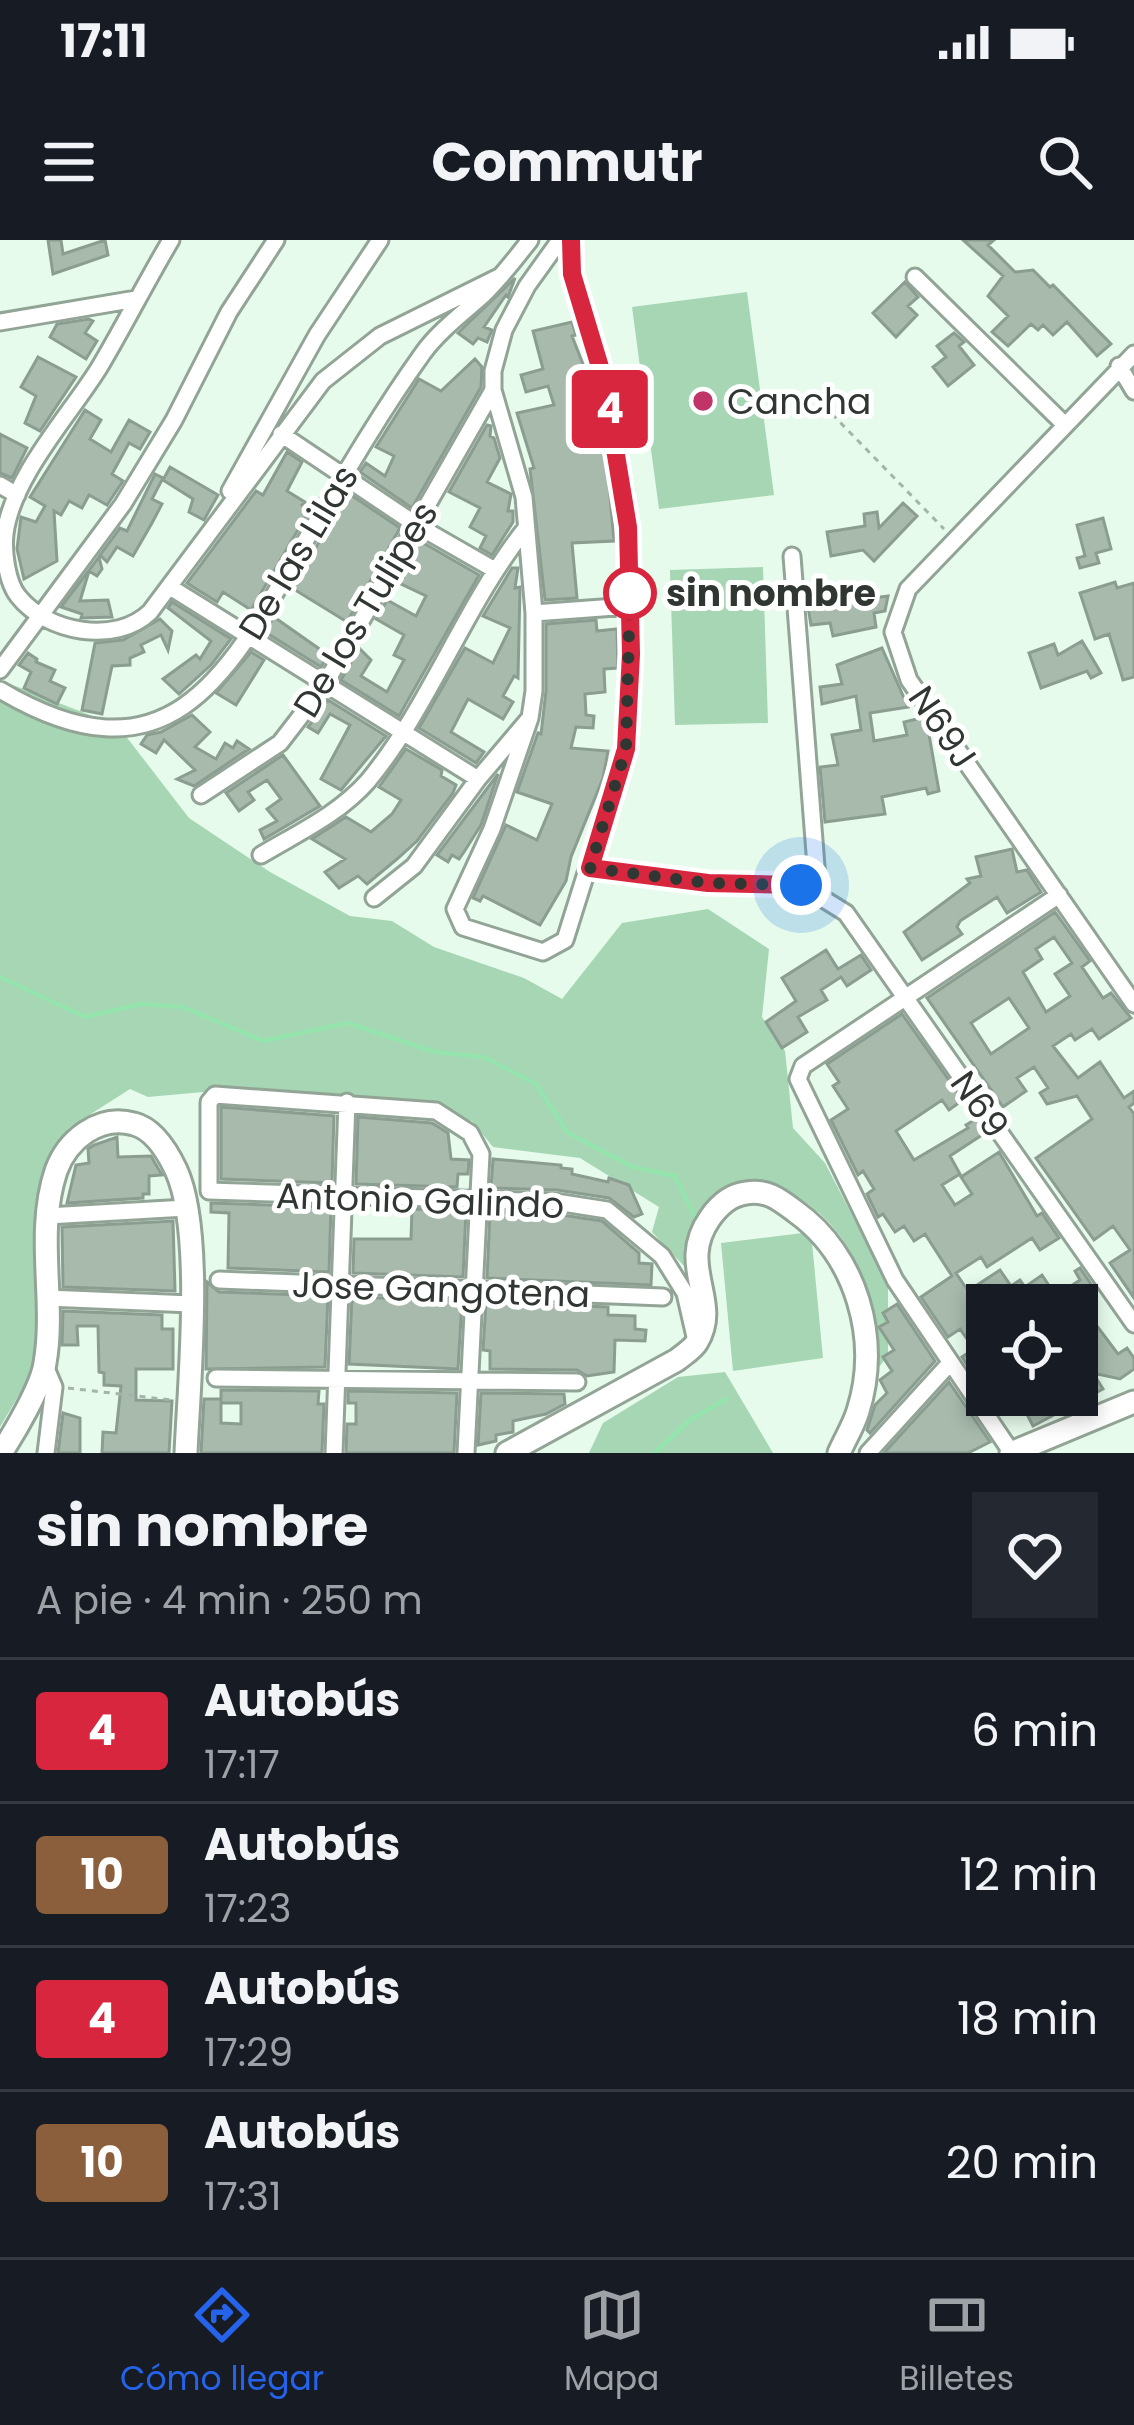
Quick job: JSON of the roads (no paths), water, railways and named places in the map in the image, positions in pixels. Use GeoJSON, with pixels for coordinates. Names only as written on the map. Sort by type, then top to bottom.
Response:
{"type":"FeatureCollection","features":[{"type":"Feature","properties":{"kind":"street"},"geometry":{"type":"LineString","coordinates":[[171,240],[99,367],[17,495],[5,535],[10,576],[19,597],[44,616],[89,632],[120,630],[142,620],[323,381],[360,349],[501,276]]}},
{"type":"Feature","properties":{"kind":"street"},"geometry":{"type":"LineString","coordinates":[[0,670],[123,504],[174,420],[229,312],[276,240]]}},
{"type":"Feature","properties":{"kind":"street"},"geometry":{"type":"LineString","coordinates":[[216,520],[243,463],[317,335],[380,240]]}},
{"type":"Feature","properties":{"kind":"street","name":"De las Lilas"},"geometry":{"type":"LineString","coordinates":[[0,690],[43,713],[98,730],[131,728],[172,715],[197,697],[219,678],[250,636],[344,475],[424,352],[501,276],[530,240]]}},
{"type":"Feature","properties":{"kind":"street"},"geometry":{"type":"LineString","coordinates":[[560,240],[526,286],[496,352],[493,390],[524,497],[534,613],[530,718],[492,830],[459,896],[456,917],[463,927],[542,952],[566,940],[626,749],[631,654],[625,491],[603,377],[576,292],[571,240]]}},
{"type":"Feature","properties":{"kind":"street"},"geometry":{"type":"LineString","coordinates":[[915,277],[1064,424]]}},
{"type":"Feature","properties":{"kind":"street"},"geometry":{"type":"LineString","coordinates":[[1,324],[136,299]]}},
{"type":"Feature","properties":{"kind":"street","name":"N69J"},"geometry":{"type":"LineString","coordinates":[[1134,354],[908,590],[893,632],[909,680],[1134,1004]]}},
{"type":"Feature","properties":{"kind":"street"},"geometry":{"type":"LineString","coordinates":[[1119,366],[1134,391]]}},
{"type":"Feature","properties":{"kind":"street","name":"De los Tulipes"},"geometry":{"type":"LineString","coordinates":[[201,795],[280,743],[325,686],[493,390]]}},
{"type":"Feature","properties":{"kind":"street"},"geometry":{"type":"LineString","coordinates":[[281,434],[418,526],[493,569]]}},
{"type":"Feature","properties":{"kind":"street"},"geometry":{"type":"LineString","coordinates":[[0,485],[17,495]]}},
{"type":"Feature","properties":{"kind":"street"},"geometry":{"type":"LineString","coordinates":[[261,855],[331,815],[367,782],[493,569],[526,528]]}},
{"type":"Feature","properties":{"kind":"street"},"geometry":{"type":"LineString","coordinates":[[590,868],[708,883],[801,885],[818,892],[792,556]]}},
{"type":"Feature","properties":{"kind":"street"},"geometry":{"type":"LineString","coordinates":[[170,587],[478,779]]}},
{"type":"Feature","properties":{"kind":"street"},"geometry":{"type":"LineString","coordinates":[[534,613],[629,606]]}},
{"type":"Feature","properties":{"kind":"street"},"geometry":{"type":"LineString","coordinates":[[374,898],[414,866],[530,718]]}},
{"type":"Feature","properties":{"kind":"street","name":"N69"},"geometry":{"type":"LineString","coordinates":[[818,892],[846,913],[1134,1324]]}},
{"type":"Feature","properties":{"kind":"street"},"geometry":{"type":"LineString","coordinates":[[1059,895],[803,1066],[799,1085],[895,1280],[1011,1453],[1134,1402]]}},
{"type":"Feature","properties":{"kind":"street","name":"Antonio Galindo"},"geometry":{"type":"LineString","coordinates":[[347,1102],[223,1094],[209,1102],[208,1191],[556,1202],[607,1210],[662,1256],[685,1293],[697,1344]]}},
{"type":"Feature","properties":{"kind":"street"},"geometry":{"type":"LineString","coordinates":[[334,1453],[347,1102],[436,1111],[470,1133],[482,1154],[466,1453]]}},
{"type":"Feature","properties":{"kind":"street"},"geometry":{"type":"LineString","coordinates":[[46,1453],[50,1377],[46,1216],[57,1168],[74,1140],[100,1124],[136,1124],[164,1146],[179,1176],[186,1208],[191,1304],[186,1453]]}},
{"type":"Feature","properties":{"kind":"street"},"geometry":{"type":"LineString","coordinates":[[507,1453],[697,1344],[705,1320],[694,1247],[722,1202],[746,1193],[771,1194],[818,1228],[850,1275],[861,1307],[866,1350],[860,1408],[839,1453]]}},
{"type":"Feature","properties":{"kind":"street"},"geometry":{"type":"LineString","coordinates":[[46,1216],[186,1208]]}},
{"type":"Feature","properties":{"kind":"street","name":"Jose Gangotena"},"geometry":{"type":"LineString","coordinates":[[219,1280],[663,1297]]}},
{"type":"Feature","properties":{"kind":"street"},"geometry":{"type":"LineString","coordinates":[[47,1298],[191,1304]]}},
{"type":"Feature","properties":{"kind":"street"},"geometry":{"type":"LineString","coordinates":[[868,1453],[950,1363]]}},
{"type":"Feature","properties":{"kind":"street"},"geometry":{"type":"LineString","coordinates":[[1,1453],[50,1377]]}},
{"type":"Feature","properties":{"kind":"street"},"geometry":{"type":"LineString","coordinates":[[216,1378],[577,1382]]}},
{"type":"Feature","properties":{"kind":"waterway"},"geometry":{"type":"LineString","coordinates":[[0,977],[85,1017],[141,1004],[183,1007],[263,1041],[348,1023],[435,1052],[484,1057],[536,1084],[568,1133],[633,1167],[675,1176],[695,1217]]}},
{"type":"Feature","properties":{"kind":"waterway"},"geometry":{"type":"LineString","coordinates":[[655,1453],[690,1420],[726,1399]]}},
{"type":"Feature","properties":{"kind":"place","name":"Cancha"},"geometry":{"type":"Point","coordinates":[703,401]}},
{"type":"Feature","properties":{"kind":"place","name":"sin nombre"},"geometry":{"type":"Point","coordinates":[630,593]}}]}
